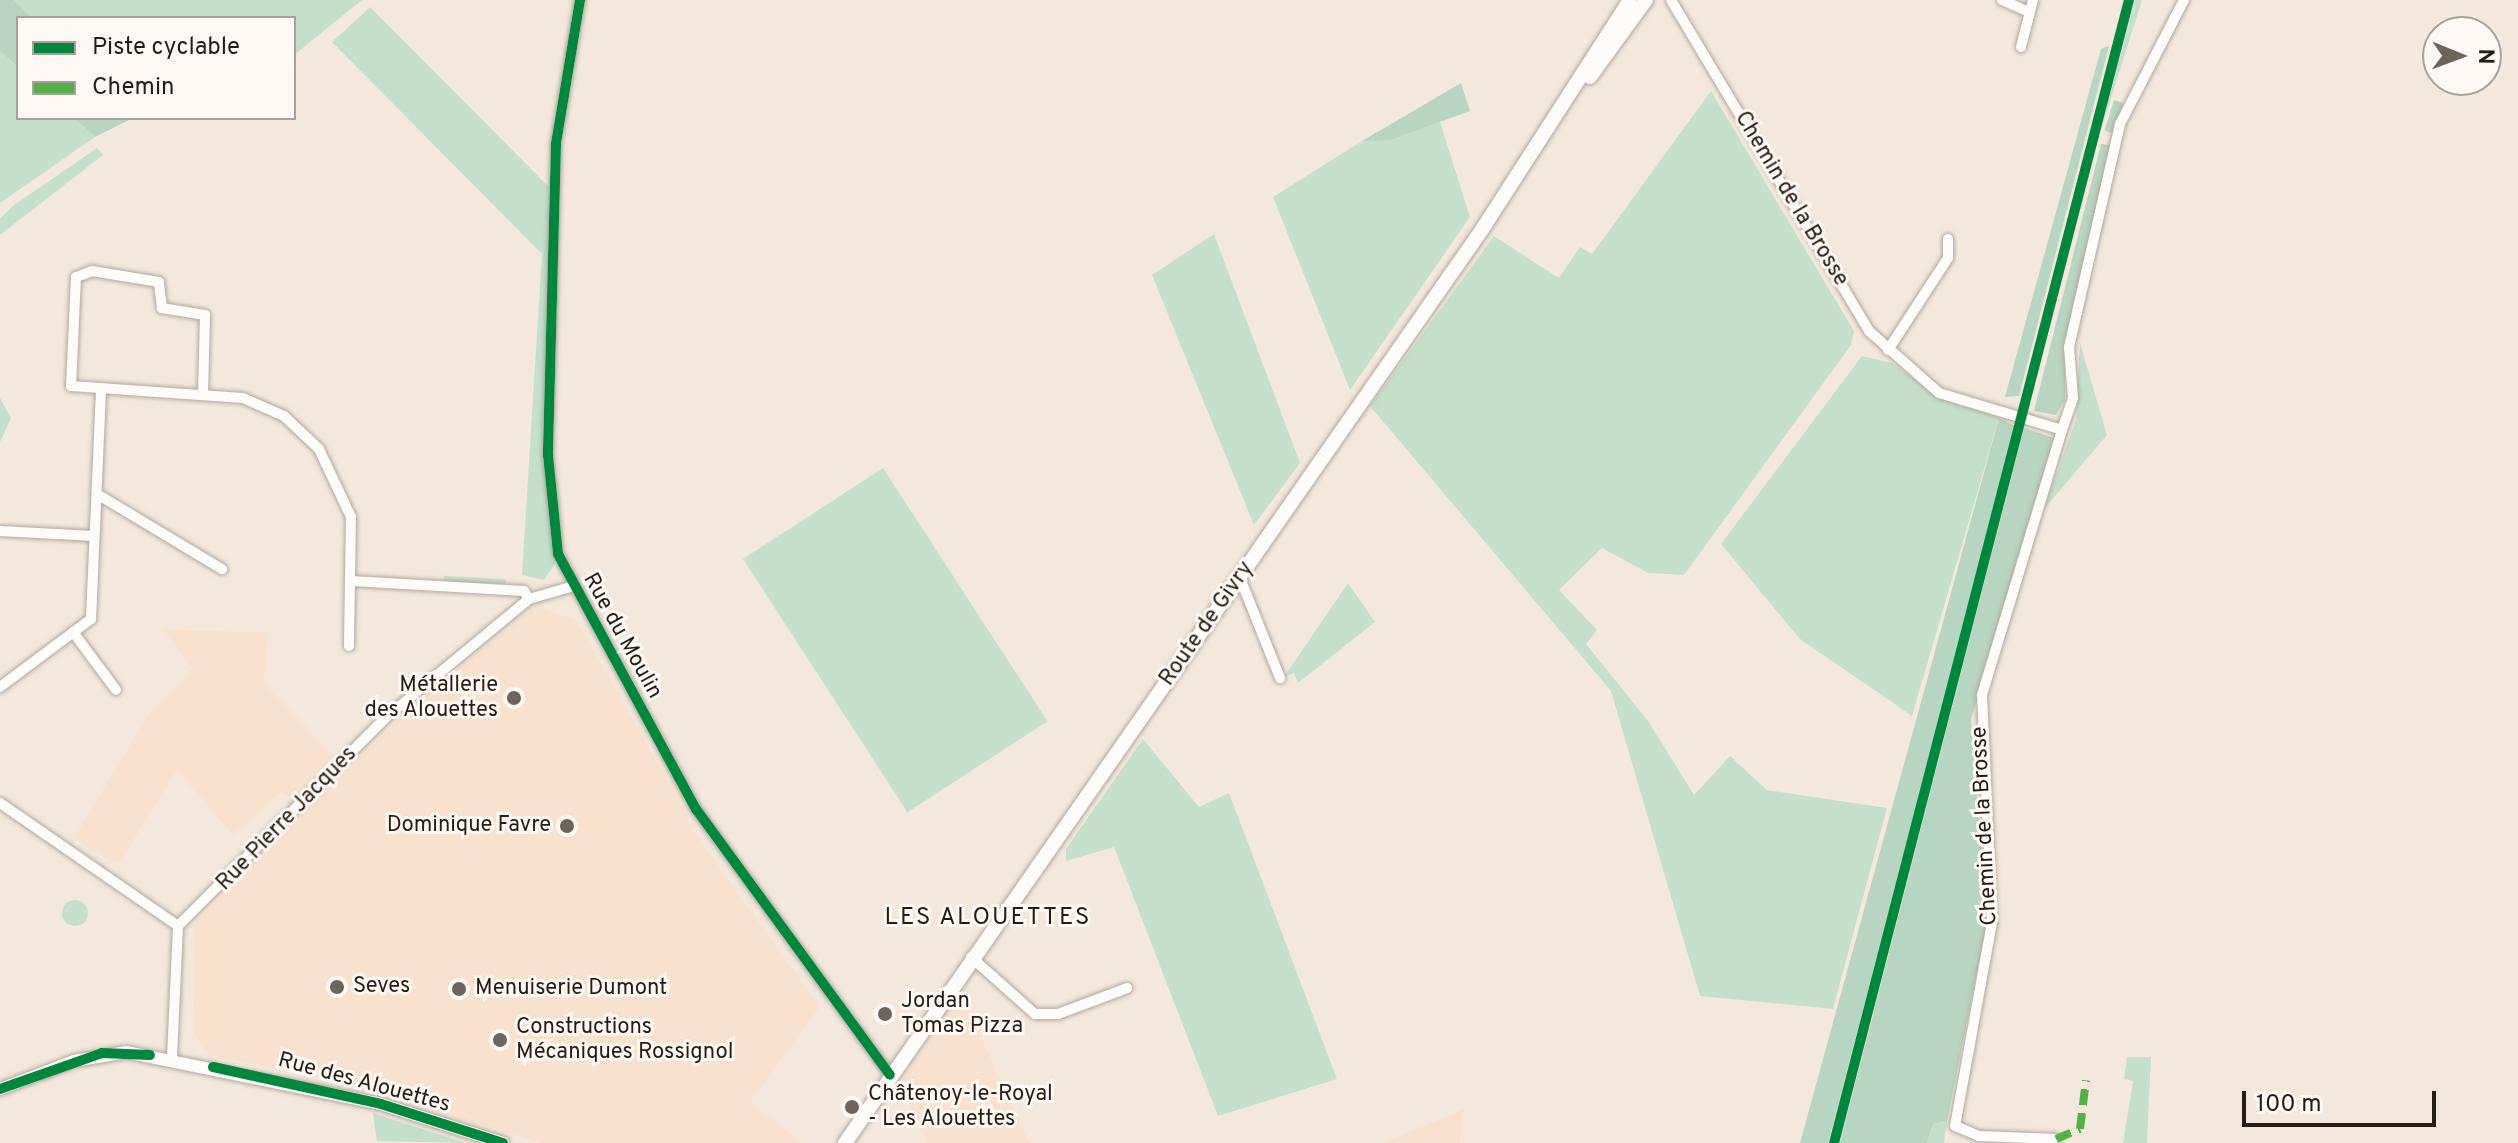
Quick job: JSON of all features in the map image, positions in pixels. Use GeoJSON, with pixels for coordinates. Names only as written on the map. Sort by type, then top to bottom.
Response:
{"type":"FeatureCollection","features":[{"type":"Feature","properties":{"kind":"main road","name":"Route de Givry"},"geometry":{"type":"LineString","coordinates":[[1557,118],[1630,0]]}},
{"type":"Feature","properties":{"kind":"main road","name":"Route de Givry"},"geometry":{"type":"LineString","coordinates":[[845,1143],[971,957],[1240,578],[1557,118],[1646,0]]}},
{"type":"Feature","properties":{"kind":"main road","name":"Route de Givry"},"geometry":{"type":"LineString","coordinates":[[834,1143],[853,1127]]}},
{"type":"Feature","properties":{"kind":"street","name":"Rue du Moulin"},"geometry":{"type":"LineString","coordinates":[[580,0],[556,144],[548,455],[558,554],[570,587],[731,863],[890,1075]]}},
{"type":"Feature","properties":{"kind":"street","name":"Chemin de la Brosse"},"geometry":{"type":"LineString","coordinates":[[1671,0],[1888,350],[1939,393],[2000,414],[2062,430]]}},
{"type":"Feature","properties":{"kind":"street"},"geometry":{"type":"LineString","coordinates":[[2002,0],[2029,12]]}},
{"type":"Feature","properties":{"kind":"street"},"geometry":{"type":"LineString","coordinates":[[2021,47],[2033,0]]}},
{"type":"Feature","properties":{"kind":"street","name":"Chemin de la Brosse"},"geometry":{"type":"LineString","coordinates":[[2056,1139],[1979,1136],[1955,1126],[1992,923],[1982,695],[2073,398],[2069,347],[2120,124],[2184,0]]}},
{"type":"Feature","properties":{"kind":"street"},"geometry":{"type":"LineString","coordinates":[[1888,350],[1948,258],[1948,239]]}},
{"type":"Feature","properties":{"kind":"street"},"geometry":{"type":"LineString","coordinates":[[203,393],[205,315],[165,309],[159,282],[92,271],[76,277],[71,386],[203,393],[264,405],[319,449],[349,509],[352,581],[349,646]]}},
{"type":"Feature","properties":{"kind":"street"},"geometry":{"type":"LineString","coordinates":[[0,687],[91,619],[101,388]]}},
{"type":"Feature","properties":{"kind":"street"},"geometry":{"type":"LineString","coordinates":[[97,494],[222,569]]}},
{"type":"Feature","properties":{"kind":"street"},"geometry":{"type":"LineString","coordinates":[[0,531],[94,536]]}},
{"type":"Feature","properties":{"kind":"street"},"geometry":{"type":"LineString","coordinates":[[1240,578],[1280,678]]}},
{"type":"Feature","properties":{"kind":"street"},"geometry":{"type":"LineString","coordinates":[[352,581],[524,591],[529,599]]}},
{"type":"Feature","properties":{"kind":"street","name":"Rue Pierre Jacques"},"geometry":{"type":"LineString","coordinates":[[178,926],[384,719],[529,599],[570,587]]}},
{"type":"Feature","properties":{"kind":"street"},"geometry":{"type":"LineString","coordinates":[[73,632],[116,690]]}},
{"type":"Feature","properties":{"kind":"street"},"geometry":{"type":"LineString","coordinates":[[0,803],[178,926],[172,1058]]}},
{"type":"Feature","properties":{"kind":"street"},"geometry":{"type":"LineString","coordinates":[[971,957],[1035,1014],[1058,1014],[1127,988]]}},
{"type":"Feature","properties":{"kind":"street","name":"Rue des Alouettes"},"geometry":{"type":"LineString","coordinates":[[0,1089],[102,1053],[172,1058],[381,1104],[503,1143]]}},
{"type":"Feature","properties":{"kind":"shaded area"},"geometry":{"type":"Polygon","coordinates":[[[536,606],[577,621],[706,849],[820,1007],[750,1102],[802,1143],[542,1143],[321,1078],[209,1055],[194,1035],[193,925],[409,709],[536,606]]]}},
{"type":"Feature","properties":{"kind":"shaded area"},"geometry":{"type":"Polygon","coordinates":[[[163,629],[268,633],[264,683],[334,756],[293,799],[281,791],[233,835],[177,770],[118,865],[74,838],[148,715],[192,669],[163,629]]]}},
{"type":"Feature","properties":{"kind":"shaded area"},"geometry":{"type":"Polygon","coordinates":[[[962,995],[1030,1143],[927,1143],[915,1118],[900,1083],[962,995]]]}},
{"type":"Feature","properties":{"kind":"shaded area"},"geometry":{"type":"Polygon","coordinates":[[[1464,1109],[1460,1143],[1384,1143],[1388,1141],[1464,1109]]]}},
{"type":"Feature","properties":{"kind":"green space"},"geometry":{"type":"Polygon","coordinates":[[[0,0],[14,0],[30,16],[16,16],[16,65],[0,51],[0,0]]]}},
{"type":"Feature","properties":{"kind":"green space"},"geometry":{"type":"Polygon","coordinates":[[[14,0],[362,0],[296,53],[296,16],[30,16],[14,0]]]}},
{"type":"Feature","properties":{"kind":"green space"},"geometry":{"type":"Polygon","coordinates":[[[2135,0],[2142,0],[2101,130],[2135,0]]]}},
{"type":"Feature","properties":{"kind":"green space"},"geometry":{"type":"Polygon","coordinates":[[[370,7],[551,189],[555,564],[544,580],[522,575],[542,254],[332,42],[370,7]]]}},
{"type":"Feature","properties":{"kind":"green space"},"geometry":{"type":"Polygon","coordinates":[[[2109,46],[2019,396],[2005,397],[2101,49],[2109,46]]]}},
{"type":"Feature","properties":{"kind":"green space"},"geometry":{"type":"Polygon","coordinates":[[[0,51],[16,65],[16,120],[76,120],[95,137],[0,203],[0,51]]]}},
{"type":"Feature","properties":{"kind":"green space"},"geometry":{"type":"Polygon","coordinates":[[[1461,83],[1470,111],[1390,140],[1362,141],[1461,83]]]}},
{"type":"Feature","properties":{"kind":"green space"},"geometry":{"type":"Polygon","coordinates":[[[1711,91],[1854,331],[1851,345],[1684,575],[1648,573],[1602,548],[1559,590],[1597,630],[1586,644],[1648,721],[1694,795],[1730,756],[1767,790],[1887,808],[1833,1009],[1700,996],[1611,691],[1370,406],[1494,236],[1559,278],[1580,247],[1592,254],[1711,91]]]}},
{"type":"Feature","properties":{"kind":"green space"},"geometry":{"type":"Polygon","coordinates":[[[2114,100],[2124,103],[2114,134],[2105,131],[2114,100]]]}},
{"type":"Feature","properties":{"kind":"green space"},"geometry":{"type":"Polygon","coordinates":[[[76,120],[129,120],[95,137],[76,120]]]}},
{"type":"Feature","properties":{"kind":"green space"},"geometry":{"type":"Polygon","coordinates":[[[1440,122],[1470,217],[1350,390],[1273,197],[1362,141],[1440,122]]]}},
{"type":"Feature","properties":{"kind":"green space"},"geometry":{"type":"Polygon","coordinates":[[[2101,144],[2110,145],[2065,347],[2065,400],[2056,415],[2034,411],[2101,144]]]}},
{"type":"Feature","properties":{"kind":"green space"},"geometry":{"type":"Polygon","coordinates":[[[97,148],[103,155],[0,235],[0,218],[13,206],[97,148]]]}},
{"type":"Feature","properties":{"kind":"green space"},"geometry":{"type":"Polygon","coordinates":[[[1214,234],[1300,463],[1254,525],[1152,275],[1214,234]]]}},
{"type":"Feature","properties":{"kind":"green space"},"geometry":{"type":"Polygon","coordinates":[[[2080,343],[2107,435],[2044,509],[2076,420],[2080,343]]]}},
{"type":"Feature","properties":{"kind":"green space"},"geometry":{"type":"Polygon","coordinates":[[[1862,356],[1892,363],[1939,397],[1999,418],[1912,716],[1800,639],[1721,544],[1862,356]]]}},
{"type":"Feature","properties":{"kind":"green space"},"geometry":{"type":"Polygon","coordinates":[[[0,398],[11,418],[0,442],[0,398]]]}},
{"type":"Feature","properties":{"kind":"green space"},"geometry":{"type":"Polygon","coordinates":[[[1999,418],[2015,426],[2010,449],[1828,1143],[1800,1143],[1999,418]]]}},
{"type":"Feature","properties":{"kind":"green space"},"geometry":{"type":"Polygon","coordinates":[[[2024,428],[2054,438],[1971,720],[1987,922],[1947,1121],[1933,1124],[1927,1143],[1840,1143],[2024,428]]]}},
{"type":"Feature","properties":{"kind":"green space"},"geometry":{"type":"Polygon","coordinates":[[[883,468],[1047,721],[907,812],[743,559],[883,468]]]}},
{"type":"Feature","properties":{"kind":"green space"},"geometry":{"type":"Polygon","coordinates":[[[444,576],[506,579],[506,584],[444,581],[444,576]]]}},
{"type":"Feature","properties":{"kind":"green space"},"geometry":{"type":"Polygon","coordinates":[[[1348,583],[1375,622],[1298,683],[1294,673],[1284,677],[1348,583]]]}},
{"type":"Feature","properties":{"kind":"green space"},"geometry":{"type":"Polygon","coordinates":[[[1143,739],[1199,807],[1229,793],[1337,1079],[1218,1116],[1114,847],[1066,861],[1066,849],[1143,739]]]}},
{"type":"Feature","properties":{"kind":"green space"},"geometry":{"type":"Polygon","coordinates":[[[75,900],[84,904],[88,913],[84,922],[75,926],[66,922],[62,913],[66,904],[75,900]]]}},
{"type":"Feature","properties":{"kind":"green space"},"geometry":{"type":"Polygon","coordinates":[[[2127,1057],[2151,1057],[2147,1143],[2123,1143],[2133,1081],[2124,1079],[2127,1057]]]}},
{"type":"Feature","properties":{"kind":"green space"},"geometry":{"type":"Polygon","coordinates":[[[373,1113],[466,1143],[377,1141],[373,1113]]]}},
{"type":"Feature","properties":{"kind":"green space"},"geometry":{"type":"Polygon","coordinates":[[[1947,1121],[1944,1143],[1927,1143],[1933,1124],[1947,1121]]]}},
{"type":"Feature","properties":{"kind":"marked path"},"geometry":{"type":"LineString","coordinates":[[2056,1139],[2080,1129],[2086,1080]]}},
{"type":"Feature","properties":{"kind":"cycle path"},"geometry":{"type":"LineString","coordinates":[[580,0],[556,144],[548,455],[558,554],[696,809],[890,1075]]}},
{"type":"Feature","properties":{"kind":"cycle path"},"geometry":{"type":"LineString","coordinates":[[1834,1143],[2129,0]]}},
{"type":"Feature","properties":{"kind":"cycle path"},"geometry":{"type":"LineString","coordinates":[[0,1089],[102,1053],[150,1055]]}},
{"type":"Feature","properties":{"kind":"cycle path"},"geometry":{"type":"LineString","coordinates":[[213,1067],[381,1104],[503,1143]]}},
{"type":"Feature","properties":{"kind":"place","name":"Métallerie des Alouettes"},"geometry":{"type":"Point","coordinates":[514,698]}},
{"type":"Feature","properties":{"kind":"place","name":"Dominique Favre"},"geometry":{"type":"Point","coordinates":[567,826]}},
{"type":"Feature","properties":{"kind":"place","name":"Seves"},"geometry":{"type":"Point","coordinates":[337,987]}},
{"type":"Feature","properties":{"kind":"place","name":"Menuiserie Dumont"},"geometry":{"type":"Point","coordinates":[459,989]}},
{"type":"Feature","properties":{"kind":"place","name":"Jordan Tomas Pizza"},"geometry":{"type":"Point","coordinates":[885,1014]}},
{"type":"Feature","properties":{"kind":"place","name":"Constructions Mécaniques Rossignol"},"geometry":{"type":"Point","coordinates":[500,1040]}},
{"type":"Feature","properties":{"kind":"place","name":"Châtenoy-le-Royal - Les Alouettes"},"geometry":{"type":"Point","coordinates":[852,1107]}},
{"type":"Feature","properties":{"kind":"district","name":"LES ALOUETTES"},"geometry":{"type":"Point","coordinates":[988,919]}}]}
